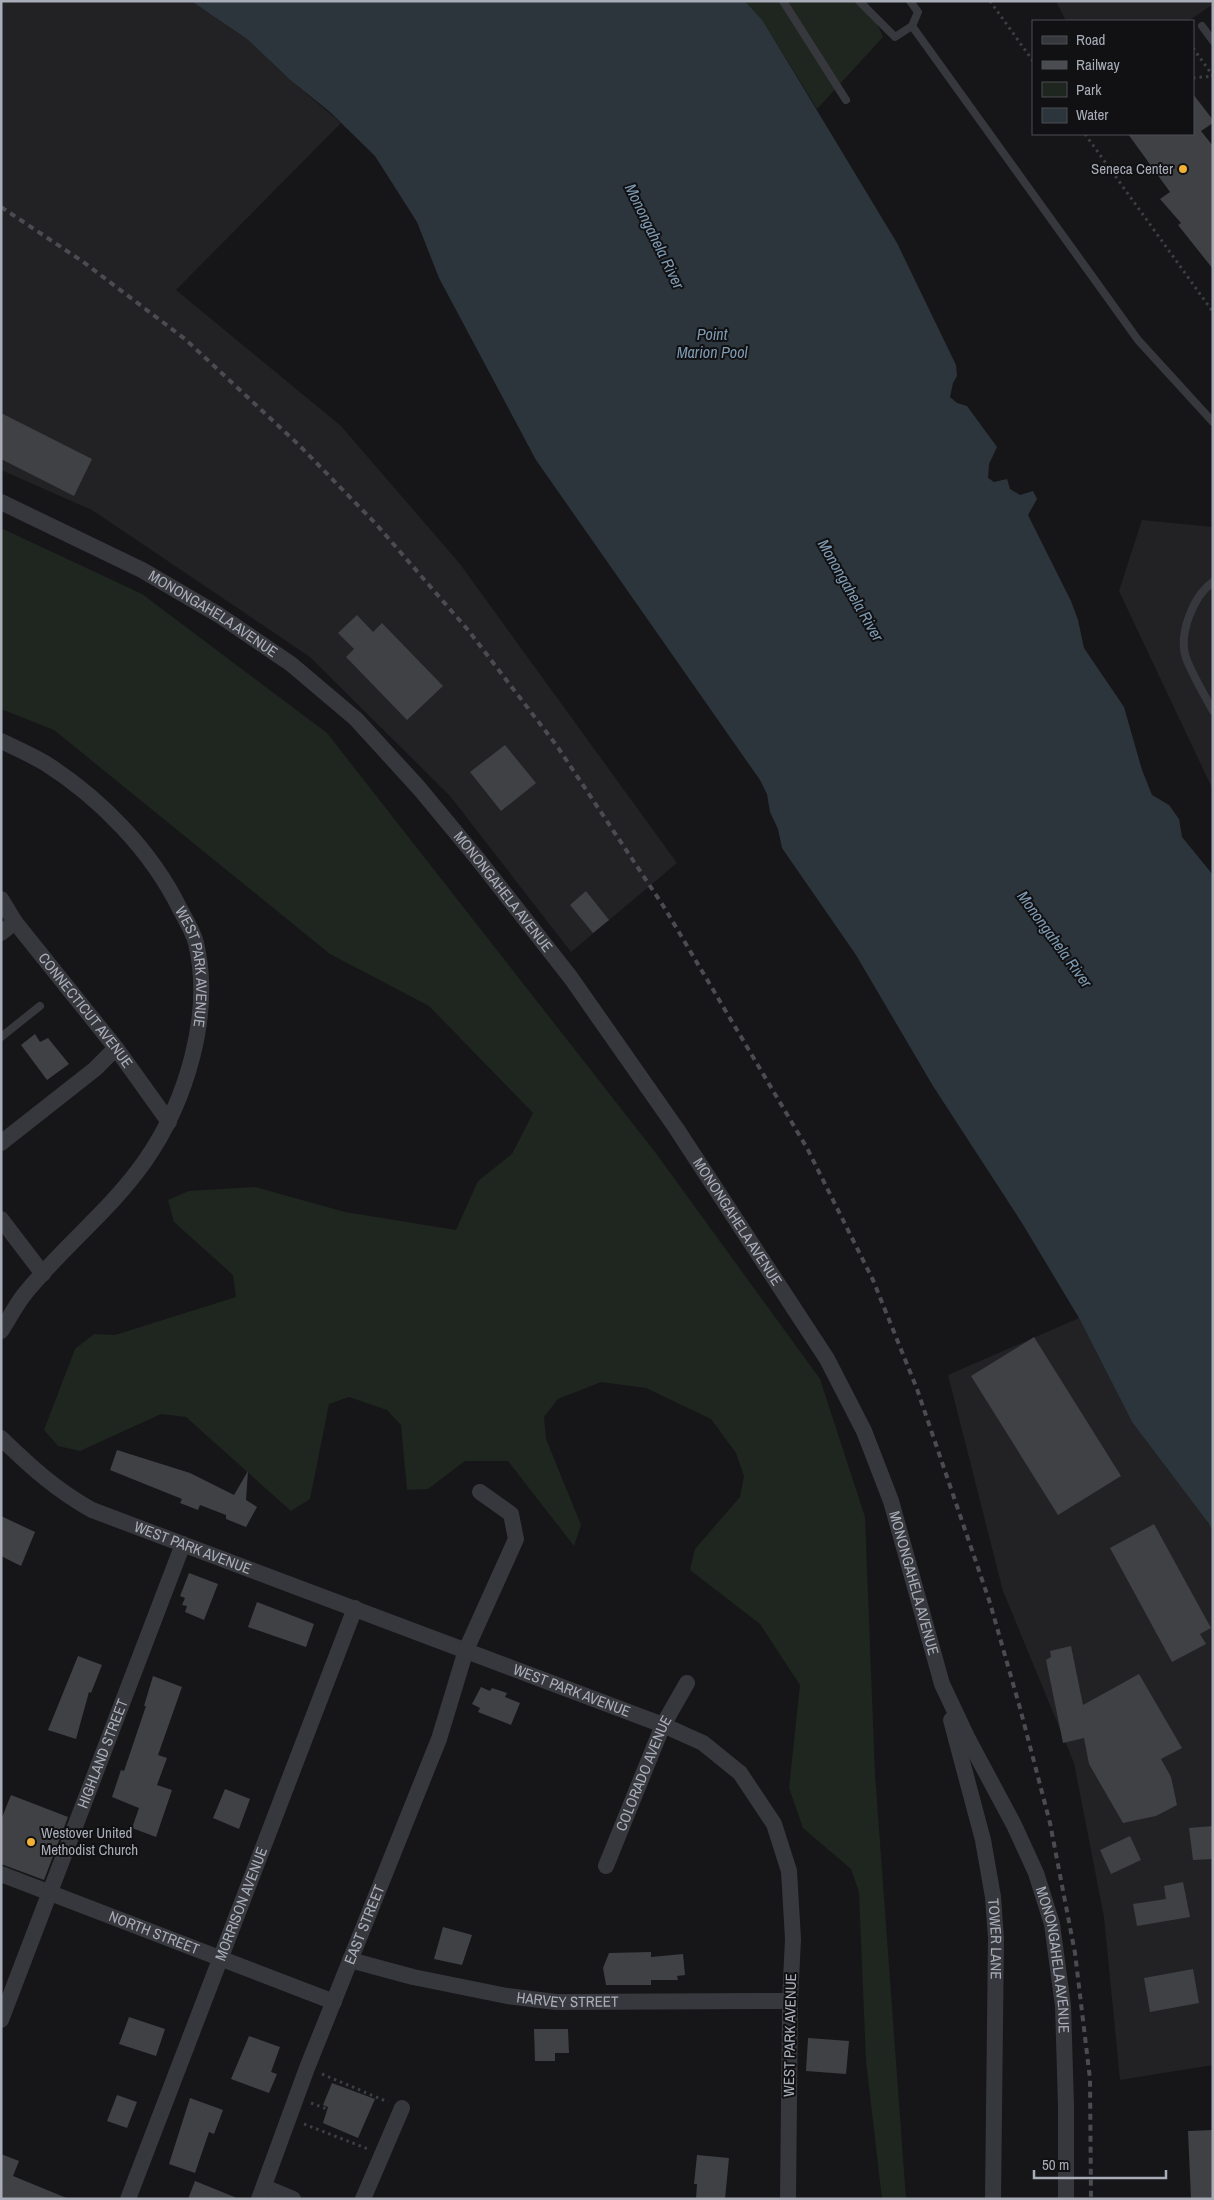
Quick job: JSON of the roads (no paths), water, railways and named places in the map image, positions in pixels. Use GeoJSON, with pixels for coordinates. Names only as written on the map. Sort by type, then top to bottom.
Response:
{"type":"FeatureCollection","features":[{"type":"Feature","properties":{"kind":"street","name":"MONONGAHELA AVENUE"},"geometry":{"type":"LineString","coordinates":[[1,502],[142,570],[220,616],[291,664],[356,719],[419,788],[478,858],[571,978],[676,1128],[827,1359],[864,1431],[891,1501],[942,1684],[967,1737],[1014,1825],[1036,1873],[1052,1924],[1063,2006],[1066,2199]]}},
{"type":"Feature","properties":{"kind":"street","name":"WEST PARK AVENUE"},"geometry":{"type":"LineString","coordinates":[[1,740],[44,763],[88,794],[130,836],[172,892],[196,941],[202,986],[196,1040],[185,1082],[169,1122],[145,1161],[115,1200],[43,1274],[23,1297],[1,1331]]}},
{"type":"Feature","properties":{"kind":"street","name":"CONNECTICUT AVENUE"},"geometry":{"type":"LineString","coordinates":[[1,899],[15,922],[116,1048],[169,1122]]}},
{"type":"Feature","properties":{"kind":"street"},"geometry":{"type":"LineString","coordinates":[[1,932],[15,922]]}},
{"type":"Feature","properties":{"kind":"street"},"geometry":{"type":"LineString","coordinates":[[1,1143],[95,1069],[116,1048]]}},
{"type":"Feature","properties":{"kind":"street"},"geometry":{"type":"LineString","coordinates":[[1,1218],[43,1274]]}},
{"type":"Feature","properties":{"kind":"street","name":"WEST PARK AVENUE"},"geometry":{"type":"LineString","coordinates":[[1,1438],[35,1472],[64,1494],[92,1510],[662,1725],[704,1743],[740,1773],[774,1824],[789,1871],[793,1940],[790,2001],[788,2199]]}},
{"type":"Feature","properties":{"kind":"street"},"geometry":{"type":"LineString","coordinates":[[466,1650],[516,1539],[511,1514],[480,1492]]}},
{"type":"Feature","properties":{"kind":"street","name":"HIGHLAND STREET"},"geometry":{"type":"LineString","coordinates":[[1,2020],[183,1544]]}},
{"type":"Feature","properties":{"kind":"street","name":"MORRISON AVENUE"},"geometry":{"type":"LineString","coordinates":[[128,2199],[356,1608]]}},
{"type":"Feature","properties":{"kind":"street","name":"EAST STREET"},"geometry":{"type":"LineString","coordinates":[[261,2193],[307,2068],[439,1739],[466,1650]]}},
{"type":"Feature","properties":{"kind":"street","name":"COLORADO AVENUE"},"geometry":{"type":"LineString","coordinates":[[606,1866],[662,1725],[687,1683]]}},
{"type":"Feature","properties":{"kind":"street","name":"TOWER LANE"},"geometry":{"type":"LineString","coordinates":[[942,1684],[983,1840],[993,1898],[996,1938],[993,2199]]}},
{"type":"Feature","properties":{"kind":"street","name":"NORTH STREET"},"geometry":{"type":"LineString","coordinates":[[1,1874],[334,2002]]}},
{"type":"Feature","properties":{"kind":"street","name":"HARVEY STREET"},"geometry":{"type":"LineString","coordinates":[[350,1960],[431,1981],[507,1996],[556,2002],[790,2001]]}},
{"type":"Feature","properties":{"kind":"street"},"geometry":{"type":"LineString","coordinates":[[363,2199],[395,2105]]}},
{"type":"Feature","properties":{"kind":"street"},"geometry":{"type":"LineString","coordinates":[[261,2193],[293,2199]]}},
{"type":"Feature","properties":{"kind":"lane"},"geometry":{"type":"LineString","coordinates":[[783,1],[846,100]]}},
{"type":"Feature","properties":{"kind":"lane"},"geometry":{"type":"LineString","coordinates":[[859,1],[895,37],[912,26],[918,12],[910,1]]}},
{"type":"Feature","properties":{"kind":"lane"},"geometry":{"type":"LineString","coordinates":[[912,26],[1138,340],[1213,422]]}},
{"type":"Feature","properties":{"kind":"lane"},"geometry":{"type":"LineString","coordinates":[[1202,26],[1213,41]]}},
{"type":"Feature","properties":{"kind":"lane"},"geometry":{"type":"LineString","coordinates":[[1213,582],[1204,588],[1185,627],[1186,657],[1213,711]]}},
{"type":"Feature","properties":{"kind":"lane"},"geometry":{"type":"LineString","coordinates":[[1,1037],[40,1006]]}},
{"type":"Feature","properties":{"kind":"water","name":"Point Marion Pool"},"geometry":{"type":"Polygon","coordinates":[[[191,1],[745,1],[763,21],[897,243],[956,365],[957,376],[953,383],[950,397],[957,403],[967,406],[997,447],[989,464],[988,478],[994,482],[1007,479],[1010,489],[1020,495],[1033,491],[1037,499],[1028,515],[1071,601],[1078,620],[1084,648],[1124,707],[1142,770],[1152,795],[1169,805],[1179,819],[1182,837],[1213,875],[1213,1532],[1209,1524],[1132,1422],[1079,1318],[1022,1223],[933,1086],[856,955],[782,848],[778,829],[770,812],[767,794],[760,780],[536,460],[439,278],[417,222],[375,156],[330,112],[289,79],[247,39],[191,1]]]}},
{"type":"Feature","properties":{"kind":"railway"},"geometry":{"type":"LineString","coordinates":[[1,207],[82,261],[185,339],[299,445],[376,524],[468,630],[557,746],[664,907],[807,1148],[873,1280],[917,1389],[990,1603],[1020,1708],[1050,1823],[1075,1953],[1090,2079],[1091,2199]]}},
{"type":"Feature","properties":{"kind":"place","name":"Seneca Center"},"geometry":{"type":"Point","coordinates":[1183,169]}},
{"type":"Feature","properties":{"kind":"place","name":"Westover United Methodist Church"},"geometry":{"type":"Point","coordinates":[31,1842]}},
{"type":"Feature","properties":{"kind":"water label","name":"Monongahela River"},"geometry":{"type":"Point","coordinates":[655,236]}},
{"type":"Feature","properties":{"kind":"water label","name":"Monongahela River"},"geometry":{"type":"Point","coordinates":[851,590]}},
{"type":"Feature","properties":{"kind":"water label","name":"Monongahela River"},"geometry":{"type":"Point","coordinates":[1055,939]}}]}
